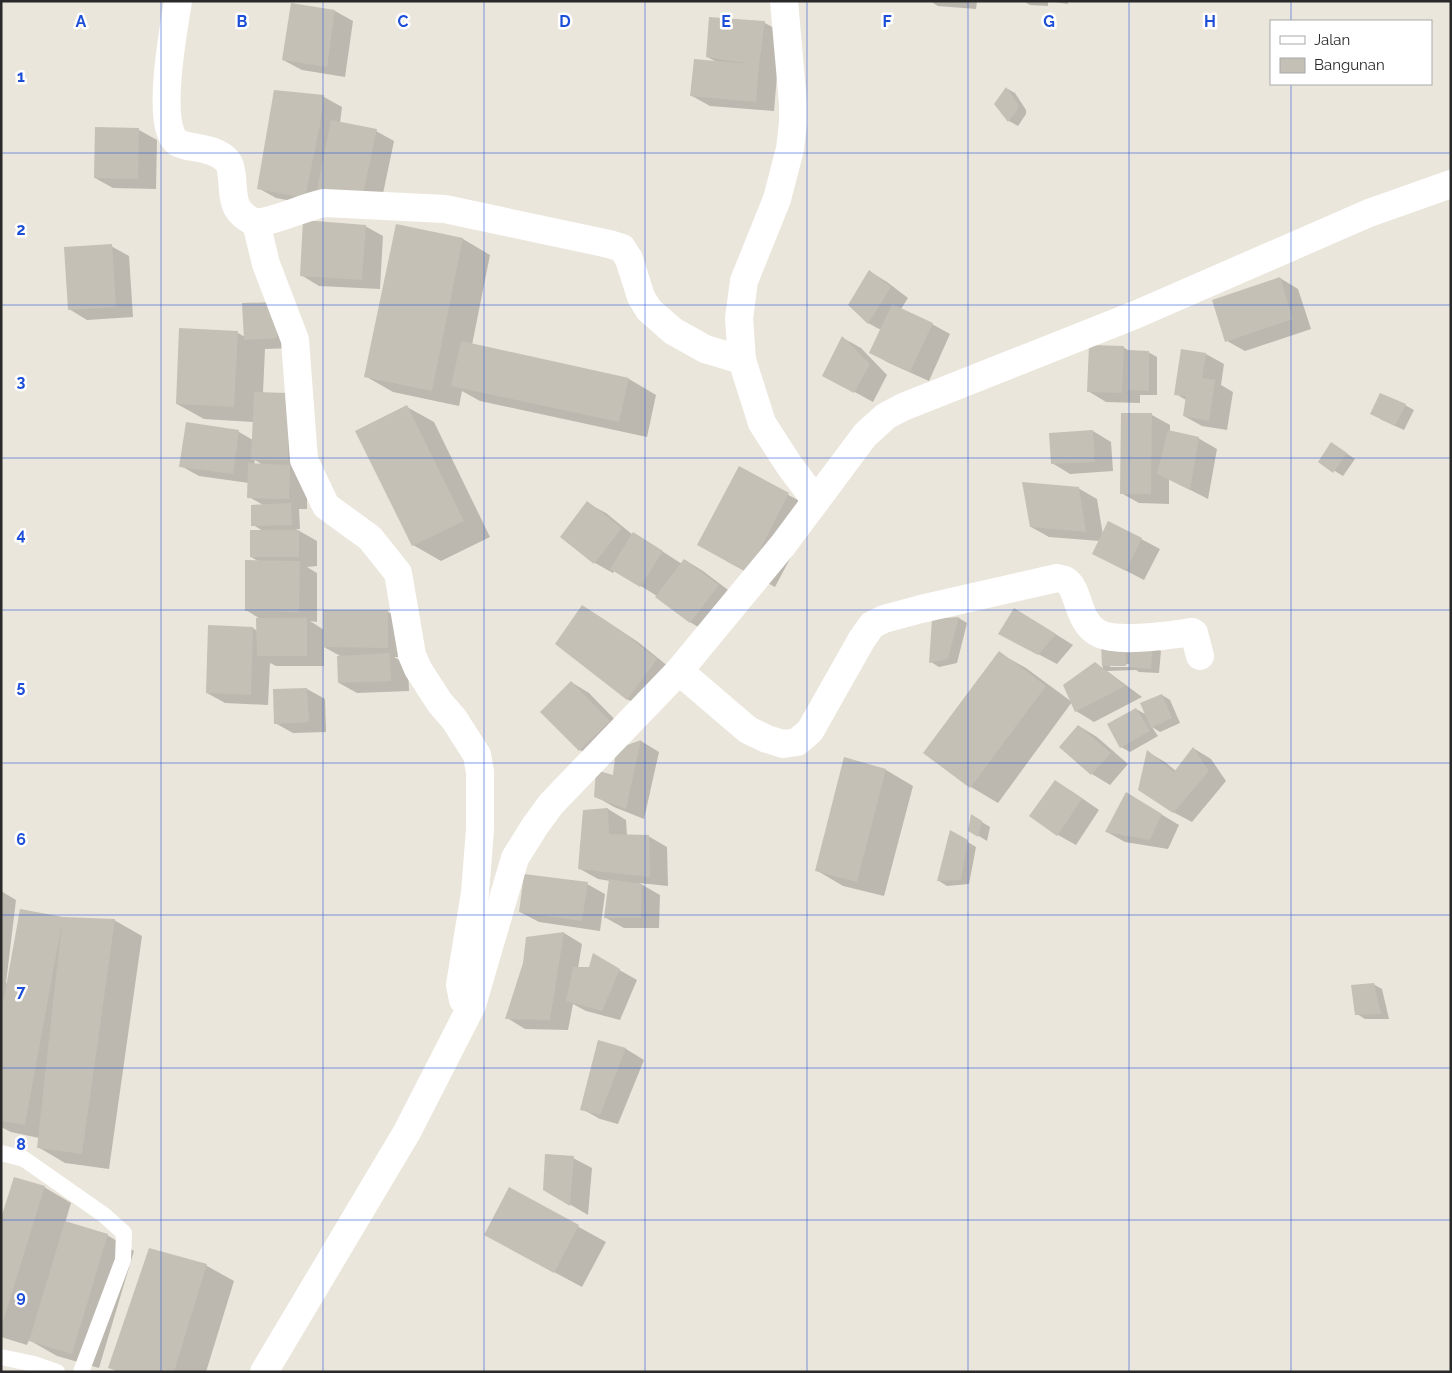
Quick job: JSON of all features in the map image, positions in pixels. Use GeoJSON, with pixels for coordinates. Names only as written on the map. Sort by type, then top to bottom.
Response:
{"type":"FeatureCollection","features":[{"type":"Feature","properties":{"kind":"street"},"geometry":{"type":"LineString","coordinates":[[178,1],[167,73],[167,123],[171,136],[178,143],[219,154],[230,164],[233,194],[238,210],[244,218],[256,223],[271,221],[309,206],[324,203],[445,209],[609,244],[622,248],[629,259],[641,297],[649,310],[674,331],[705,349],[742,360]]}},
{"type":"Feature","properties":{"kind":"street"},"geometry":{"type":"LineString","coordinates":[[784,1],[794,123],[790,149],[777,199],[744,281],[739,318],[742,360],[762,423],[789,465],[816,501]]}},
{"type":"Feature","properties":{"kind":"street"},"geometry":{"type":"LineString","coordinates":[[264,1372],[407,1132],[472,1005],[515,858],[534,826],[551,804],[679,671],[783,546],[865,435],[886,416],[904,407],[1135,315],[1369,213],[1451,184]]}},
{"type":"Feature","properties":{"kind":"street"},"geometry":{"type":"LineString","coordinates":[[256,223],[266,264],[294,340],[304,460],[326,506],[370,538],[398,573],[412,654],[418,669],[478,755],[480,772],[480,829],[475,893],[460,985],[463,1000],[472,1005]]}},
{"type":"Feature","properties":{"kind":"street"},"geometry":{"type":"LineString","coordinates":[[679,671],[748,730],[775,742],[797,742],[810,731],[862,639],[872,625],[884,619],[921,609],[1057,578],[1066,581],[1072,589],[1086,623],[1098,634],[1115,638],[1192,632],[1194,633],[1200,656]]}},
{"type":"Feature","properties":{"kind":"lane"},"geometry":{"type":"LineString","coordinates":[[1,1153],[24,1160],[104,1215],[124,1233],[122,1260],[81,1372]]}},
{"type":"Feature","properties":{"kind":"lane"},"geometry":{"type":"LineString","coordinates":[[1,1357],[34,1364],[57,1372]]}},
{"type":"Feature","properties":{"kind":"building"},"geometry":{"type":"Polygon","coordinates":[[[291,3],[335,10],[327,67],[282,60],[291,3]]]}},
{"type":"Feature","properties":{"kind":"building"},"geometry":{"type":"Polygon","coordinates":[[[709,17],[765,21],[756,102],[690,96],[694,59],[750,64],[706,57],[709,17]]]}},
{"type":"Feature","properties":{"kind":"building"},"geometry":{"type":"Polygon","coordinates":[[[1006,87],[1018,104],[1018,109],[1008,122],[994,104],[1006,87]]]}},
{"type":"Feature","properties":{"kind":"building"},"geometry":{"type":"Polygon","coordinates":[[[274,90],[324,95],[320,125],[305,198],[257,189],[274,90]]]}},
{"type":"Feature","properties":{"kind":"building"},"geometry":{"type":"Polygon","coordinates":[[[331,120],[377,129],[362,199],[317,189],[331,120]]]}},
{"type":"Feature","properties":{"kind":"building"},"geometry":{"type":"Polygon","coordinates":[[[95,127],[139,128],[138,179],[94,178],[95,127]]]}},
{"type":"Feature","properties":{"kind":"building"},"geometry":{"type":"Polygon","coordinates":[[[303,220],[366,225],[362,280],[300,276],[303,220]]]}},
{"type":"Feature","properties":{"kind":"building"},"geometry":{"type":"Polygon","coordinates":[[[396,224],[463,238],[432,391],[364,377],[396,224]]]}},
{"type":"Feature","properties":{"kind":"building"},"geometry":{"type":"Polygon","coordinates":[[[112,244],[116,307],[68,310],[64,247],[112,244]]]}},
{"type":"Feature","properties":{"kind":"building"},"geometry":{"type":"Polygon","coordinates":[[[869,270],[891,287],[868,324],[848,305],[869,270]]]}},
{"type":"Feature","properties":{"kind":"building"},"geometry":{"type":"Polygon","coordinates":[[[1280,277],[1293,319],[1225,342],[1212,300],[1280,277]]]}},
{"type":"Feature","properties":{"kind":"building"},"geometry":{"type":"Polygon","coordinates":[[[276,302],[277,338],[244,340],[242,303],[276,302]]]}},
{"type":"Feature","properties":{"kind":"building"},"geometry":{"type":"Polygon","coordinates":[[[892,304],[933,323],[910,372],[869,353],[892,304]]]}},
{"type":"Feature","properties":{"kind":"building"},"geometry":{"type":"Polygon","coordinates":[[[179,328],[238,331],[234,407],[176,404],[179,328]]]}},
{"type":"Feature","properties":{"kind":"building"},"geometry":{"type":"Polygon","coordinates":[[[842,336],[870,364],[854,393],[822,376],[842,336]]]}},
{"type":"Feature","properties":{"kind":"building"},"geometry":{"type":"Polygon","coordinates":[[[461,341],[629,378],[619,422],[451,386],[461,341]]]}},
{"type":"Feature","properties":{"kind":"building"},"geometry":{"type":"Polygon","coordinates":[[[1089,345],[1124,346],[1122,393],[1087,392],[1089,345]]]}},
{"type":"Feature","properties":{"kind":"building"},"geometry":{"type":"Polygon","coordinates":[[[1181,349],[1206,353],[1202,378],[1215,380],[1209,421],[1183,416],[1186,396],[1174,395],[1181,349]]]}},
{"type":"Feature","properties":{"kind":"building"},"geometry":{"type":"Polygon","coordinates":[[[1128,350],[1149,351],[1149,391],[1128,390],[1128,350]]]}},
{"type":"Feature","properties":{"kind":"building"},"geometry":{"type":"Polygon","coordinates":[[[254,392],[288,393],[288,460],[251,460],[254,392]]]}},
{"type":"Feature","properties":{"kind":"building"},"geometry":{"type":"Polygon","coordinates":[[[1380,393],[1406,404],[1395,426],[1370,414],[1380,393]]]}},
{"type":"Feature","properties":{"kind":"building"},"geometry":{"type":"Polygon","coordinates":[[[407,405],[464,521],[412,546],[355,431],[407,405]]]}},
{"type":"Feature","properties":{"kind":"building"},"geometry":{"type":"Polygon","coordinates":[[[1121,413],[1152,413],[1151,494],[1120,494],[1121,413]]]}},
{"type":"Feature","properties":{"kind":"building"},"geometry":{"type":"Polygon","coordinates":[[[186,422],[239,430],[233,474],[179,467],[186,422]]]}},
{"type":"Feature","properties":{"kind":"building"},"geometry":{"type":"Polygon","coordinates":[[[1093,430],[1095,462],[1051,464],[1049,433],[1093,430]]]}},
{"type":"Feature","properties":{"kind":"building"},"geometry":{"type":"Polygon","coordinates":[[[1168,430],[1199,437],[1190,490],[1157,474],[1168,430]]]}},
{"type":"Feature","properties":{"kind":"building"},"geometry":{"type":"Polygon","coordinates":[[[1331,442],[1347,453],[1333,473],[1318,462],[1331,442]]]}},
{"type":"Feature","properties":{"kind":"building"},"geometry":{"type":"Polygon","coordinates":[[[248,463],[290,465],[289,499],[247,498],[248,463]]]}},
{"type":"Feature","properties":{"kind":"building"},"geometry":{"type":"Polygon","coordinates":[[[739,466],[789,493],[748,573],[697,545],[739,466]]]}},
{"type":"Feature","properties":{"kind":"building"},"geometry":{"type":"Polygon","coordinates":[[[1022,482],[1079,487],[1086,532],[1030,527],[1022,482]]]}},
{"type":"Feature","properties":{"kind":"building"},"geometry":{"type":"Polygon","coordinates":[[[587,501],[622,528],[594,564],[560,537],[587,501]]]}},
{"type":"Feature","properties":{"kind":"building"},"geometry":{"type":"Polygon","coordinates":[[[291,503],[292,525],[251,526],[251,505],[291,503]]]}},
{"type":"Feature","properties":{"kind":"building"},"geometry":{"type":"Polygon","coordinates":[[[1108,521],[1142,538],[1126,571],[1092,554],[1108,521]]]}},
{"type":"Feature","properties":{"kind":"building"},"geometry":{"type":"Polygon","coordinates":[[[250,530],[299,530],[299,557],[250,557],[250,530]]]}},
{"type":"Feature","properties":{"kind":"building"},"geometry":{"type":"Polygon","coordinates":[[[633,532],[663,551],[640,587],[610,569],[633,532]]]}},
{"type":"Feature","properties":{"kind":"building"},"geometry":{"type":"Polygon","coordinates":[[[684,559],[719,585],[690,623],[655,597],[684,559]]]}},
{"type":"Feature","properties":{"kind":"building"},"geometry":{"type":"Polygon","coordinates":[[[245,560],[300,561],[299,612],[245,611],[245,560]]]}},
{"type":"Feature","properties":{"kind":"building"},"geometry":{"type":"Polygon","coordinates":[[[582,605],[620,630],[657,659],[627,700],[555,644],[582,605]]]}},
{"type":"Feature","properties":{"kind":"building"},"geometry":{"type":"Polygon","coordinates":[[[1014,608],[1056,634],[1038,655],[998,634],[1014,608]]]}},
{"type":"Feature","properties":{"kind":"building"},"geometry":{"type":"Polygon","coordinates":[[[323,610],[388,610],[388,648],[323,647],[323,610]]]}},
{"type":"Feature","properties":{"kind":"building"},"geometry":{"type":"Polygon","coordinates":[[[959,617],[948,659],[929,663],[932,619],[959,617]]]}},
{"type":"Feature","properties":{"kind":"building"},"geometry":{"type":"Polygon","coordinates":[[[256,618],[307,618],[307,656],[257,656],[256,618]]]}},
{"type":"Feature","properties":{"kind":"building"},"geometry":{"type":"Polygon","coordinates":[[[208,625],[253,627],[251,695],[206,693],[208,625]]]}},
{"type":"Feature","properties":{"kind":"building"},"geometry":{"type":"Polygon","coordinates":[[[1131,643],[1153,644],[1151,669],[1129,667],[1131,643]]]}},
{"type":"Feature","properties":{"kind":"building"},"geometry":{"type":"Polygon","coordinates":[[[1101,644],[1126,644],[1126,666],[1102,666],[1101,644]]]}},
{"type":"Feature","properties":{"kind":"building"},"geometry":{"type":"Polygon","coordinates":[[[999,651],[1046,686],[970,788],[923,753],[999,651]]]}},
{"type":"Feature","properties":{"kind":"building"},"geometry":{"type":"Polygon","coordinates":[[[390,653],[391,681],[338,683],[337,656],[390,653]]]}},
{"type":"Feature","properties":{"kind":"building"},"geometry":{"type":"Polygon","coordinates":[[[1095,662],[1125,686],[1075,712],[1063,685],[1095,662]]]}},
{"type":"Feature","properties":{"kind":"building"},"geometry":{"type":"Polygon","coordinates":[[[571,681],[610,721],[579,751],[540,712],[571,681]]]}},
{"type":"Feature","properties":{"kind":"building"},"geometry":{"type":"Polygon","coordinates":[[[307,688],[309,722],[274,724],[273,689],[307,688]]]}},
{"type":"Feature","properties":{"kind":"building"},"geometry":{"type":"Polygon","coordinates":[[[1162,694],[1172,718],[1151,728],[1140,703],[1162,694]]]}},
{"type":"Feature","properties":{"kind":"building"},"geometry":{"type":"Polygon","coordinates":[[[1136,708],[1150,731],[1120,748],[1107,724],[1136,708]]]}},
{"type":"Feature","properties":{"kind":"building"},"geometry":{"type":"Polygon","coordinates":[[[1078,725],[1111,753],[1091,775],[1059,747],[1078,725]]]}},
{"type":"Feature","properties":{"kind":"building"},"geometry":{"type":"Polygon","coordinates":[[[641,740],[626,809],[594,797],[596,770],[613,775],[616,749],[641,740]]]}},
{"type":"Feature","properties":{"kind":"building"},"geometry":{"type":"Polygon","coordinates":[[[1193,747],[1209,771],[1173,813],[1138,790],[1147,750],[1174,772],[1193,747]]]}},
{"type":"Feature","properties":{"kind":"building"},"geometry":{"type":"Polygon","coordinates":[[[844,757],[886,769],[857,882],[815,871],[844,757]]]}},
{"type":"Feature","properties":{"kind":"building"},"geometry":{"type":"Polygon","coordinates":[[[1055,780],[1082,799],[1057,836],[1029,816],[1055,780]]]}},
{"type":"Feature","properties":{"kind":"building"},"geometry":{"type":"Polygon","coordinates":[[[1126,792],[1162,814],[1150,840],[1105,832],[1126,792]]]}},
{"type":"Feature","properties":{"kind":"building"},"geometry":{"type":"Polygon","coordinates":[[[608,808],[609,834],[649,835],[650,877],[578,869],[583,810],[608,808]]]}},
{"type":"Feature","properties":{"kind":"building"},"geometry":{"type":"Polygon","coordinates":[[[971,814],[982,821],[978,837],[968,831],[971,814]]]}},
{"type":"Feature","properties":{"kind":"building"},"geometry":{"type":"Polygon","coordinates":[[[950,830],[968,840],[961,880],[937,881],[950,830]]]}},
{"type":"Feature","properties":{"kind":"building"},"geometry":{"type":"Polygon","coordinates":[[[524,874],[588,882],[582,921],[519,912],[524,874]]]}},
{"type":"Feature","properties":{"kind":"building"},"geometry":{"type":"Polygon","coordinates":[[[609,879],[642,884],[641,918],[604,918],[609,879]]]}},
{"type":"Feature","properties":{"kind":"building"},"geometry":{"type":"Polygon","coordinates":[[[20,909],[63,917],[115,919],[82,1154],[37,1148],[62,923],[25,1125],[1,1121],[1,1015],[20,909]]]}},
{"type":"Feature","properties":{"kind":"building"},"geometry":{"type":"Polygon","coordinates":[[[564,932],[550,1020],[505,1019],[523,963],[526,937],[564,932]]]}},
{"type":"Feature","properties":{"kind":"building"},"geometry":{"type":"Polygon","coordinates":[[[593,953],[620,969],[602,1011],[566,1001],[573,967],[589,967],[593,953]]]}},
{"type":"Feature","properties":{"kind":"building"},"geometry":{"type":"Polygon","coordinates":[[[1374,983],[1381,1014],[1355,1015],[1351,985],[1374,983]]]}},
{"type":"Feature","properties":{"kind":"building"},"geometry":{"type":"Polygon","coordinates":[[[598,1040],[626,1048],[600,1115],[580,1110],[598,1040]]]}},
{"type":"Feature","properties":{"kind":"building"},"geometry":{"type":"Polygon","coordinates":[[[545,1154],[574,1156],[570,1206],[543,1190],[545,1154]]]}},
{"type":"Feature","properties":{"kind":"building"},"geometry":{"type":"Polygon","coordinates":[[[14,1177],[45,1186],[2,1325],[1,1218],[14,1177]]]}},
{"type":"Feature","properties":{"kind":"building"},"geometry":{"type":"Polygon","coordinates":[[[509,1187],[579,1225],[554,1273],[484,1235],[509,1187]]]}},
{"type":"Feature","properties":{"kind":"building"},"geometry":{"type":"Polygon","coordinates":[[[65,1221],[108,1234],[72,1354],[29,1341],[65,1221]]]}},
{"type":"Feature","properties":{"kind":"building"},"geometry":{"type":"Polygon","coordinates":[[[149,1248],[207,1264],[174,1372],[121,1372],[108,1368],[149,1248]]]}}]}
